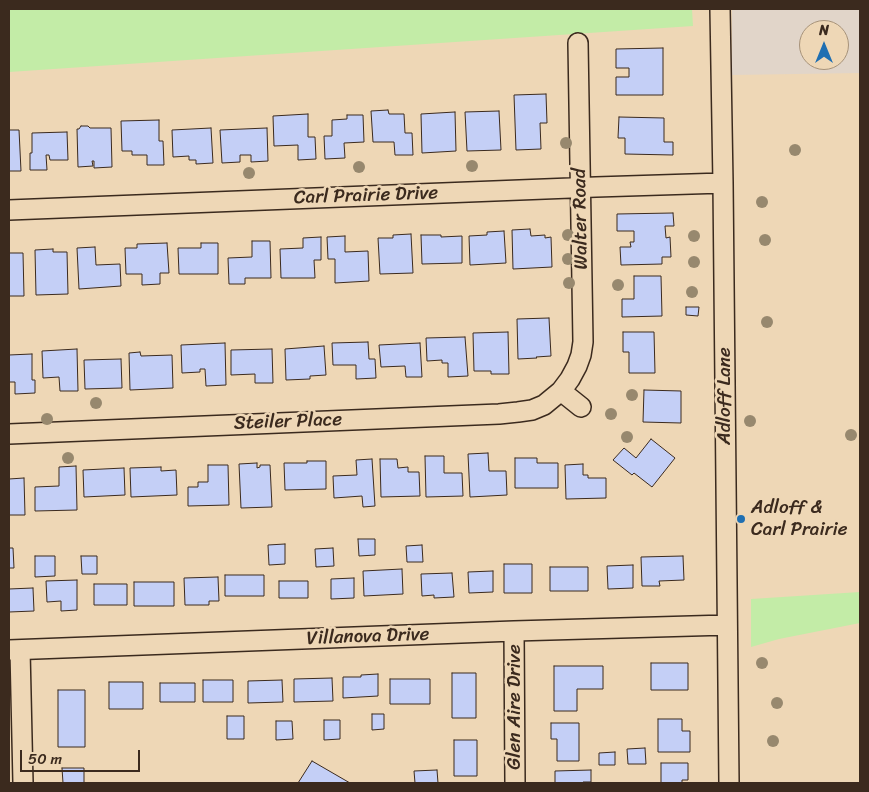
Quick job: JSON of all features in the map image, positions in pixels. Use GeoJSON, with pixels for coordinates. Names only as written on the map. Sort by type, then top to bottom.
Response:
{"type":"FeatureCollection","features":[{"type":"Feature","properties":{"kind":"street","name":"Adloff Lane"},"geometry":{"type":"LineString","coordinates":[[720,9],[729,783]]}},
{"type":"Feature","properties":{"kind":"street","name":"Walter Road"},"geometry":{"type":"LineString","coordinates":[[561,391],[577,366],[583,342],[578,43]]}},
{"type":"Feature","properties":{"kind":"street","name":"Carl Prairie Drive"},"geometry":{"type":"LineString","coordinates":[[9,210],[723,183]]}},
{"type":"Feature","properties":{"kind":"street"},"geometry":{"type":"LineString","coordinates":[[561,391],[581,408]]}},
{"type":"Feature","properties":{"kind":"street","name":"Steiler Place"},"geometry":{"type":"LineString","coordinates":[[9,434],[518,412],[532,410],[544,405],[561,391]]}},
{"type":"Feature","properties":{"kind":"street","name":"Villanova Drive"},"geometry":{"type":"LineString","coordinates":[[14,650],[727,625]]}},
{"type":"Feature","properties":{"kind":"street","name":"Glen Aire Drive"},"geometry":{"type":"LineString","coordinates":[[514,631],[515,783]]}},
{"type":"Feature","properties":{"kind":"street"},"geometry":{"type":"LineString","coordinates":[[14,650],[23,783]]}},
{"type":"Feature","properties":{"kind":"shaded area"},"geometry":{"type":"Polygon","coordinates":[[[732,9],[860,9],[860,73],[732,75],[732,9]]]}},
{"type":"Feature","properties":{"kind":"green space"},"geometry":{"type":"Polygon","coordinates":[[[9,9],[692,9],[693,26],[9,72],[9,9]]]}},
{"type":"Feature","properties":{"kind":"green space"},"geometry":{"type":"Polygon","coordinates":[[[860,592],[860,623],[779,639],[751,647],[751,599],[860,592]]]}},
{"type":"Feature","properties":{"kind":"building"},"geometry":{"type":"Polygon","coordinates":[[[663,48],[663,95],[616,95],[616,77],[629,77],[629,68],[616,68],[616,49],[663,48]]]}},
{"type":"Feature","properties":{"kind":"building"},"geometry":{"type":"Polygon","coordinates":[[[546,94],[547,123],[540,123],[541,149],[516,150],[514,95],[546,94]]]}},
{"type":"Feature","properties":{"kind":"building"},"geometry":{"type":"Polygon","coordinates":[[[388,110],[389,114],[404,114],[405,133],[412,133],[413,155],[395,155],[394,142],[373,142],[371,111],[388,110]]]}},
{"type":"Feature","properties":{"kind":"building"},"geometry":{"type":"Polygon","coordinates":[[[499,111],[501,150],[467,151],[465,112],[499,111]]]}},
{"type":"Feature","properties":{"kind":"building"},"geometry":{"type":"Polygon","coordinates":[[[455,112],[456,151],[422,153],[421,114],[455,112]]]}},
{"type":"Feature","properties":{"kind":"building"},"geometry":{"type":"Polygon","coordinates":[[[308,114],[308,137],[315,137],[316,159],[298,160],[298,145],[274,146],[273,116],[308,114]]]}},
{"type":"Feature","properties":{"kind":"building"},"geometry":{"type":"Polygon","coordinates":[[[347,115],[363,115],[364,142],[344,143],[345,158],[325,159],[324,136],[332,136],[332,120],[347,119],[347,115]]]}},
{"type":"Feature","properties":{"kind":"building"},"geometry":{"type":"Polygon","coordinates":[[[619,117],[664,118],[664,142],[673,142],[673,155],[625,154],[625,138],[618,138],[619,117]]]}},
{"type":"Feature","properties":{"kind":"building"},"geometry":{"type":"Polygon","coordinates":[[[159,120],[159,141],[163,141],[164,165],[147,165],[147,155],[132,155],[132,151],[122,151],[121,121],[159,120]]]}},
{"type":"Feature","properties":{"kind":"building"},"geometry":{"type":"Polygon","coordinates":[[[81,126],[111,128],[112,167],[94,168],[94,161],[92,161],[93,166],[78,167],[77,129],[81,126]]]}},
{"type":"Feature","properties":{"kind":"building"},"geometry":{"type":"Polygon","coordinates":[[[211,128],[213,163],[196,164],[196,160],[189,160],[189,156],[173,157],[172,130],[211,128]]]}},
{"type":"Feature","properties":{"kind":"building"},"geometry":{"type":"Polygon","coordinates":[[[267,128],[268,161],[251,162],[251,155],[240,155],[240,162],[222,163],[220,130],[267,128]]]}},
{"type":"Feature","properties":{"kind":"building"},"geometry":{"type":"Polygon","coordinates":[[[9,130],[19,130],[21,171],[9,171],[9,130]]]}},
{"type":"Feature","properties":{"kind":"building"},"geometry":{"type":"Polygon","coordinates":[[[67,132],[68,160],[50,160],[49,155],[46,155],[47,170],[30,170],[32,133],[67,132]]]}},
{"type":"Feature","properties":{"kind":"building"},"geometry":{"type":"Polygon","coordinates":[[[673,213],[674,226],[665,226],[666,238],[670,237],[671,257],[662,257],[662,264],[621,265],[620,247],[631,247],[630,242],[634,242],[634,231],[617,231],[617,214],[673,213]]]}},
{"type":"Feature","properties":{"kind":"building"},"geometry":{"type":"Polygon","coordinates":[[[530,229],[531,236],[545,235],[545,238],[551,237],[552,267],[513,269],[512,230],[530,229]]]}},
{"type":"Feature","properties":{"kind":"building"},"geometry":{"type":"Polygon","coordinates":[[[504,231],[506,263],[470,265],[469,236],[487,235],[487,232],[504,231]]]}},
{"type":"Feature","properties":{"kind":"building"},"geometry":{"type":"Polygon","coordinates":[[[411,234],[413,273],[380,274],[378,238],[393,238],[393,235],[411,234]]]}},
{"type":"Feature","properties":{"kind":"building"},"geometry":{"type":"Polygon","coordinates":[[[421,235],[441,235],[441,237],[462,236],[462,263],[422,264],[421,235]]]}},
{"type":"Feature","properties":{"kind":"building"},"geometry":{"type":"Polygon","coordinates":[[[345,236],[345,252],[368,251],[369,281],[335,283],[335,259],[328,259],[327,237],[345,236]]]}},
{"type":"Feature","properties":{"kind":"building"},"geometry":{"type":"Polygon","coordinates":[[[321,237],[321,260],[314,260],[315,278],[281,278],[280,249],[303,248],[303,238],[321,237]]]}},
{"type":"Feature","properties":{"kind":"building"},"geometry":{"type":"Polygon","coordinates":[[[252,241],[270,241],[271,278],[245,278],[245,284],[229,284],[228,258],[252,257],[252,241]]]}},
{"type":"Feature","properties":{"kind":"building"},"geometry":{"type":"Polygon","coordinates":[[[167,243],[169,273],[160,273],[160,284],[142,285],[142,274],[126,274],[125,248],[137,248],[137,244],[167,243]]]}},
{"type":"Feature","properties":{"kind":"building"},"geometry":{"type":"Polygon","coordinates":[[[201,243],[218,243],[218,274],[179,274],[178,248],[201,248],[201,243]]]}},
{"type":"Feature","properties":{"kind":"building"},"geometry":{"type":"Polygon","coordinates":[[[95,247],[96,265],[120,264],[121,286],[79,289],[77,248],[95,247]]]}},
{"type":"Feature","properties":{"kind":"building"},"geometry":{"type":"Polygon","coordinates":[[[53,249],[53,252],[67,252],[68,294],[36,295],[35,250],[53,249]]]}},
{"type":"Feature","properties":{"kind":"building"},"geometry":{"type":"Polygon","coordinates":[[[9,253],[23,253],[24,296],[9,296],[9,253]]]}},
{"type":"Feature","properties":{"kind":"building"},"geometry":{"type":"Polygon","coordinates":[[[634,276],[661,276],[662,316],[622,317],[622,299],[634,299],[634,276]]]}},
{"type":"Feature","properties":{"kind":"building"},"geometry":{"type":"Polygon","coordinates":[[[686,307],[699,307],[698,316],[686,315],[686,307]]]}},
{"type":"Feature","properties":{"kind":"building"},"geometry":{"type":"Polygon","coordinates":[[[549,318],[551,356],[518,359],[517,319],[549,318]]]}},
{"type":"Feature","properties":{"kind":"building"},"geometry":{"type":"Polygon","coordinates":[[[508,332],[509,374],[491,374],[491,371],[474,371],[473,333],[508,332]]]}},
{"type":"Feature","properties":{"kind":"building"},"geometry":{"type":"Polygon","coordinates":[[[623,332],[654,332],[655,373],[629,373],[629,352],[623,352],[623,332]]]}},
{"type":"Feature","properties":{"kind":"building"},"geometry":{"type":"Polygon","coordinates":[[[465,337],[468,376],[448,377],[448,363],[442,363],[442,360],[427,361],[426,338],[465,337]]]}},
{"type":"Feature","properties":{"kind":"building"},"geometry":{"type":"Polygon","coordinates":[[[368,342],[369,359],[375,359],[376,378],[356,379],[356,365],[333,365],[332,343],[368,342]]]}},
{"type":"Feature","properties":{"kind":"building"},"geometry":{"type":"Polygon","coordinates":[[[225,343],[226,385],[206,386],[205,369],[200,369],[200,372],[182,373],[181,345],[225,343]]]}},
{"type":"Feature","properties":{"kind":"building"},"geometry":{"type":"Polygon","coordinates":[[[420,343],[422,377],[406,377],[405,366],[381,367],[379,345],[420,343]]]}},
{"type":"Feature","properties":{"kind":"building"},"geometry":{"type":"Polygon","coordinates":[[[324,346],[326,375],[310,376],[310,379],[286,380],[285,349],[324,346]]]}},
{"type":"Feature","properties":{"kind":"building"},"geometry":{"type":"Polygon","coordinates":[[[77,349],[78,391],[60,391],[59,377],[43,378],[42,351],[77,349]]]}},
{"type":"Feature","properties":{"kind":"building"},"geometry":{"type":"Polygon","coordinates":[[[272,349],[273,383],[255,383],[255,374],[231,375],[231,350],[272,349]]]}},
{"type":"Feature","properties":{"kind":"building"},"geometry":{"type":"Polygon","coordinates":[[[140,352],[141,356],[172,355],[173,388],[130,390],[129,353],[140,352]]]}},
{"type":"Feature","properties":{"kind":"building"},"geometry":{"type":"Polygon","coordinates":[[[32,354],[32,380],[35,380],[35,393],[15,394],[15,382],[9,382],[9,355],[32,354]]]}},
{"type":"Feature","properties":{"kind":"building"},"geometry":{"type":"Polygon","coordinates":[[[121,359],[122,388],[85,389],[84,360],[121,359]]]}},
{"type":"Feature","properties":{"kind":"building"},"geometry":{"type":"Polygon","coordinates":[[[644,390],[681,391],[681,423],[643,422],[644,390]]]}},
{"type":"Feature","properties":{"kind":"building"},"geometry":{"type":"Polygon","coordinates":[[[651,439],[675,458],[652,487],[634,473],[632,475],[613,460],[624,448],[636,458],[651,439]]]}},
{"type":"Feature","properties":{"kind":"building"},"geometry":{"type":"Polygon","coordinates":[[[488,453],[489,471],[506,471],[507,495],[470,497],[468,454],[488,453]]]}},
{"type":"Feature","properties":{"kind":"building"},"geometry":{"type":"Polygon","coordinates":[[[425,456],[444,456],[444,473],[462,473],[463,496],[426,497],[425,456]]]}},
{"type":"Feature","properties":{"kind":"building"},"geometry":{"type":"Polygon","coordinates":[[[515,458],[537,458],[537,463],[558,463],[558,488],[515,488],[515,458]]]}},
{"type":"Feature","properties":{"kind":"building"},"geometry":{"type":"Polygon","coordinates":[[[372,459],[375,506],[363,507],[362,496],[334,498],[333,476],[357,475],[356,460],[372,459]]]}},
{"type":"Feature","properties":{"kind":"building"},"geometry":{"type":"Polygon","coordinates":[[[380,459],[397,459],[398,468],[408,467],[408,472],[419,472],[420,496],[381,497],[380,459]]]}},
{"type":"Feature","properties":{"kind":"building"},"geometry":{"type":"Polygon","coordinates":[[[307,461],[326,461],[326,489],[285,490],[284,463],[307,463],[307,461]]]}},
{"type":"Feature","properties":{"kind":"building"},"geometry":{"type":"Polygon","coordinates":[[[257,463],[257,468],[260,465],[270,465],[272,507],[241,508],[239,464],[257,463]]]}},
{"type":"Feature","properties":{"kind":"building"},"geometry":{"type":"Polygon","coordinates":[[[583,464],[583,475],[588,475],[588,478],[606,478],[606,498],[566,499],[565,465],[583,464]]]}},
{"type":"Feature","properties":{"kind":"building"},"geometry":{"type":"Polygon","coordinates":[[[208,465],[228,465],[229,505],[188,506],[188,487],[198,487],[198,482],[208,482],[208,465]]]}},
{"type":"Feature","properties":{"kind":"building"},"geometry":{"type":"Polygon","coordinates":[[[76,466],[77,510],[35,511],[35,487],[59,486],[59,467],[76,466]]]}},
{"type":"Feature","properties":{"kind":"building"},"geometry":{"type":"Polygon","coordinates":[[[161,467],[161,471],[176,470],[177,495],[131,497],[130,468],[161,467]]]}},
{"type":"Feature","properties":{"kind":"building"},"geometry":{"type":"Polygon","coordinates":[[[124,468],[125,495],[84,497],[83,470],[124,468]]]}},
{"type":"Feature","properties":{"kind":"building"},"geometry":{"type":"Polygon","coordinates":[[[24,478],[25,515],[9,515],[9,479],[24,478]]]}},
{"type":"Feature","properties":{"kind":"building"},"geometry":{"type":"Polygon","coordinates":[[[358,539],[375,539],[375,555],[359,556],[358,539]]]}},
{"type":"Feature","properties":{"kind":"building"},"geometry":{"type":"Polygon","coordinates":[[[285,544],[285,564],[269,565],[268,545],[285,544]]]}},
{"type":"Feature","properties":{"kind":"building"},"geometry":{"type":"Polygon","coordinates":[[[422,545],[423,562],[407,562],[406,546],[422,545]]]}},
{"type":"Feature","properties":{"kind":"building"},"geometry":{"type":"Polygon","coordinates":[[[9,548],[13,548],[14,568],[9,568],[9,548]]]}},
{"type":"Feature","properties":{"kind":"building"},"geometry":{"type":"Polygon","coordinates":[[[333,548],[334,566],[316,567],[315,549],[333,548]]]}},
{"type":"Feature","properties":{"kind":"building"},"geometry":{"type":"Polygon","coordinates":[[[35,556],[55,556],[55,576],[35,577],[35,556]]]}},
{"type":"Feature","properties":{"kind":"building"},"geometry":{"type":"Polygon","coordinates":[[[81,556],[97,556],[97,574],[82,574],[81,556]]]}},
{"type":"Feature","properties":{"kind":"building"},"geometry":{"type":"Polygon","coordinates":[[[683,556],[684,580],[659,581],[660,586],[642,586],[641,557],[683,556]]]}},
{"type":"Feature","properties":{"kind":"building"},"geometry":{"type":"Polygon","coordinates":[[[504,564],[532,564],[532,593],[504,593],[504,564]]]}},
{"type":"Feature","properties":{"kind":"building"},"geometry":{"type":"Polygon","coordinates":[[[633,565],[633,588],[608,589],[607,566],[633,565]]]}},
{"type":"Feature","properties":{"kind":"building"},"geometry":{"type":"Polygon","coordinates":[[[550,567],[588,567],[588,591],[550,591],[550,567]]]}},
{"type":"Feature","properties":{"kind":"building"},"geometry":{"type":"Polygon","coordinates":[[[402,569],[403,594],[364,596],[363,571],[402,569]]]}},
{"type":"Feature","properties":{"kind":"building"},"geometry":{"type":"Polygon","coordinates":[[[493,571],[493,592],[469,593],[468,572],[493,571]]]}},
{"type":"Feature","properties":{"kind":"building"},"geometry":{"type":"Polygon","coordinates":[[[452,573],[454,597],[434,598],[434,595],[422,596],[421,574],[452,573]]]}},
{"type":"Feature","properties":{"kind":"building"},"geometry":{"type":"Polygon","coordinates":[[[225,575],[264,575],[264,596],[225,596],[225,575]]]}},
{"type":"Feature","properties":{"kind":"building"},"geometry":{"type":"Polygon","coordinates":[[[218,577],[219,601],[209,601],[209,605],[185,605],[184,578],[218,577]]]}},
{"type":"Feature","properties":{"kind":"building"},"geometry":{"type":"Polygon","coordinates":[[[354,578],[354,598],[331,599],[331,579],[354,578]]]}},
{"type":"Feature","properties":{"kind":"building"},"geometry":{"type":"Polygon","coordinates":[[[77,580],[77,610],[61,611],[61,601],[47,602],[46,581],[77,580]]]}},
{"type":"Feature","properties":{"kind":"building"},"geometry":{"type":"Polygon","coordinates":[[[279,581],[308,581],[308,598],[279,598],[279,581]]]}},
{"type":"Feature","properties":{"kind":"building"},"geometry":{"type":"Polygon","coordinates":[[[134,582],[174,582],[174,606],[134,606],[134,582]]]}},
{"type":"Feature","properties":{"kind":"building"},"geometry":{"type":"Polygon","coordinates":[[[94,584],[127,584],[127,605],[94,605],[94,584]]]}},
{"type":"Feature","properties":{"kind":"building"},"geometry":{"type":"Polygon","coordinates":[[[33,588],[34,611],[9,612],[9,589],[33,588]]]}},
{"type":"Feature","properties":{"kind":"building"},"geometry":{"type":"Polygon","coordinates":[[[651,663],[688,663],[688,690],[651,690],[651,663]]]}},
{"type":"Feature","properties":{"kind":"building"},"geometry":{"type":"Polygon","coordinates":[[[554,666],[603,666],[603,689],[577,689],[577,711],[554,711],[554,666]]]}},
{"type":"Feature","properties":{"kind":"building"},"geometry":{"type":"Polygon","coordinates":[[[452,673],[476,673],[476,718],[452,718],[452,673]]]}},
{"type":"Feature","properties":{"kind":"building"},"geometry":{"type":"Polygon","coordinates":[[[378,674],[378,696],[343,698],[343,677],[361,677],[361,675],[378,674]]]}},
{"type":"Feature","properties":{"kind":"building"},"geometry":{"type":"Polygon","coordinates":[[[332,678],[333,701],[294,702],[294,679],[332,678]]]}},
{"type":"Feature","properties":{"kind":"building"},"geometry":{"type":"Polygon","coordinates":[[[390,679],[430,679],[430,704],[390,704],[390,679]]]}},
{"type":"Feature","properties":{"kind":"building"},"geometry":{"type":"Polygon","coordinates":[[[203,680],[233,680],[233,702],[203,702],[203,680]]]}},
{"type":"Feature","properties":{"kind":"building"},"geometry":{"type":"Polygon","coordinates":[[[282,680],[283,702],[248,703],[248,681],[282,680]]]}},
{"type":"Feature","properties":{"kind":"building"},"geometry":{"type":"Polygon","coordinates":[[[109,682],[143,682],[143,709],[109,709],[109,682]]]}},
{"type":"Feature","properties":{"kind":"building"},"geometry":{"type":"Polygon","coordinates":[[[160,683],[195,683],[195,702],[160,702],[160,683]]]}},
{"type":"Feature","properties":{"kind":"building"},"geometry":{"type":"Polygon","coordinates":[[[58,690],[85,690],[85,747],[58,747],[58,690]]]}},
{"type":"Feature","properties":{"kind":"building"},"geometry":{"type":"Polygon","coordinates":[[[372,714],[384,714],[384,729],[372,730],[372,714]]]}},
{"type":"Feature","properties":{"kind":"building"},"geometry":{"type":"Polygon","coordinates":[[[227,716],[244,716],[244,739],[227,739],[227,716]]]}},
{"type":"Feature","properties":{"kind":"building"},"geometry":{"type":"Polygon","coordinates":[[[658,719],[682,719],[682,731],[690,731],[690,752],[658,752],[658,719]]]}},
{"type":"Feature","properties":{"kind":"building"},"geometry":{"type":"Polygon","coordinates":[[[324,720],[340,720],[340,739],[324,740],[324,720]]]}},
{"type":"Feature","properties":{"kind":"building"},"geometry":{"type":"Polygon","coordinates":[[[276,721],[292,721],[293,739],[276,740],[276,721]]]}},
{"type":"Feature","properties":{"kind":"building"},"geometry":{"type":"Polygon","coordinates":[[[551,723],[579,723],[579,761],[557,761],[557,739],[551,739],[551,723]]]}},
{"type":"Feature","properties":{"kind":"building"},"geometry":{"type":"Polygon","coordinates":[[[454,740],[477,740],[477,776],[454,776],[454,740]]]}},
{"type":"Feature","properties":{"kind":"building"},"geometry":{"type":"Polygon","coordinates":[[[645,748],[646,764],[628,764],[627,749],[645,748]]]}},
{"type":"Feature","properties":{"kind":"building"},"geometry":{"type":"Polygon","coordinates":[[[615,752],[615,765],[599,765],[599,753],[615,752]]]}},
{"type":"Feature","properties":{"kind":"building"},"geometry":{"type":"Polygon","coordinates":[[[312,761],[350,783],[298,783],[312,761]]]}},
{"type":"Feature","properties":{"kind":"building"},"geometry":{"type":"Polygon","coordinates":[[[661,763],[688,763],[688,780],[682,780],[682,783],[661,783],[661,763]]]}},
{"type":"Feature","properties":{"kind":"building"},"geometry":{"type":"Polygon","coordinates":[[[62,768],[84,768],[84,783],[63,783],[62,768]]]}},
{"type":"Feature","properties":{"kind":"building"},"geometry":{"type":"Polygon","coordinates":[[[437,770],[438,783],[415,783],[414,771],[437,770]]]}},
{"type":"Feature","properties":{"kind":"building"},"geometry":{"type":"Polygon","coordinates":[[[591,770],[591,782],[555,783],[555,771],[591,770]]]}},
{"type":"Feature","properties":{"kind":"place","name":"Adloff & Carl Prairie"},"geometry":{"type":"Point","coordinates":[741,519]}}]}
